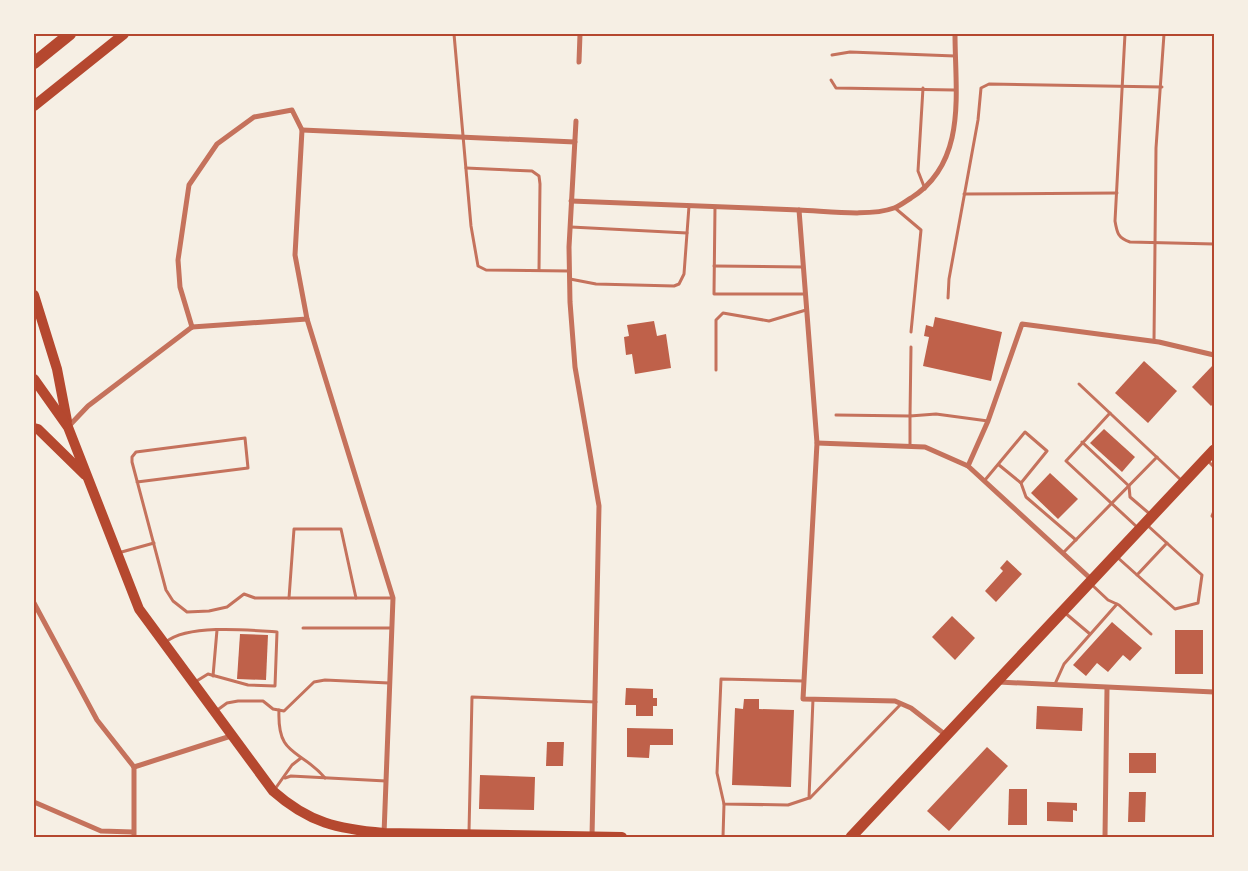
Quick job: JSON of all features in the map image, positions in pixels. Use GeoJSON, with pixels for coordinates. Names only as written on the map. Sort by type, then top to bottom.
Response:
{"type":"FeatureCollection","features":[{"type":"Feature","properties":{"kind":"highway"},"geometry":{"type":"LineString","coordinates":[[34,63],[70,34]]}},
{"type":"Feature","properties":{"kind":"main road"},"geometry":{"type":"LineString","coordinates":[[34,106],[124,34]]}},
{"type":"Feature","properties":{"kind":"main road"},"geometry":{"type":"LineString","coordinates":[[34,295],[57,369],[68,427],[138,609],[273,791],[298,811],[326,824],[384,835],[622,837]]}},
{"type":"Feature","properties":{"kind":"main road"},"geometry":{"type":"LineString","coordinates":[[34,378],[68,427]]}},
{"type":"Feature","properties":{"kind":"main road"},"geometry":{"type":"LineString","coordinates":[[34,428],[38,429],[88,478]]}},
{"type":"Feature","properties":{"kind":"main road"},"geometry":{"type":"LineString","coordinates":[[851,837],[948,736],[1145,522],[1184,482],[1210,463],[1214,450]]}},
{"type":"Feature","properties":{"kind":"street"},"geometry":{"type":"LineString","coordinates":[[579,62],[580,34]]}},
{"type":"Feature","properties":{"kind":"street"},"geometry":{"type":"LineString","coordinates":[[571,201],[868,212],[895,208],[925,189],[939,172],[951,146],[955,118],[955,34]]}},
{"type":"Feature","properties":{"kind":"street"},"geometry":{"type":"LineString","coordinates":[[192,327],[180,287],[178,260],[190,185],[217,144],[254,117],[292,110],[302,130],[295,255],[307,320],[393,598],[384,835]]}},
{"type":"Feature","properties":{"kind":"street"},"geometry":{"type":"LineString","coordinates":[[576,121],[570,227],[570,279],[575,367],[600,506],[592,837]]}},
{"type":"Feature","properties":{"kind":"street"},"geometry":{"type":"LineString","coordinates":[[302,130],[575,142]]}},
{"type":"Feature","properties":{"kind":"street"},"geometry":{"type":"LineString","coordinates":[[799,210],[817,444],[803,699],[896,701],[911,708],[948,736]]}},
{"type":"Feature","properties":{"kind":"street"},"geometry":{"type":"LineString","coordinates":[[68,427],[88,406],[192,327],[307,320]]}},
{"type":"Feature","properties":{"kind":"street"},"geometry":{"type":"LineString","coordinates":[[968,466],[988,421],[1022,324],[1154,341],[1214,355]]}},
{"type":"Feature","properties":{"kind":"street"},"geometry":{"type":"LineString","coordinates":[[817,444],[925,448],[968,466],[1090,580]]}},
{"type":"Feature","properties":{"kind":"street"},"geometry":{"type":"LineString","coordinates":[[34,604],[97,720],[134,767],[134,835],[101,831],[34,802]]}},
{"type":"Feature","properties":{"kind":"street"},"geometry":{"type":"LineString","coordinates":[[998,682],[1214,692]]}},
{"type":"Feature","properties":{"kind":"street"},"geometry":{"type":"LineString","coordinates":[[1105,837],[1107,688]]}},
{"type":"Feature","properties":{"kind":"street"},"geometry":{"type":"LineString","coordinates":[[134,767],[232,736]]}},
{"type":"Feature","properties":{"kind":"lane"},"geometry":{"type":"LineString","coordinates":[[454,34],[466,168],[478,266],[486,270],[570,271]]}},
{"type":"Feature","properties":{"kind":"lane"},"geometry":{"type":"LineString","coordinates":[[1125,34],[1115,221],[1117,232],[1122,239],[1130,242],[1214,244]]}},
{"type":"Feature","properties":{"kind":"lane"},"geometry":{"type":"LineString","coordinates":[[1154,341],[1156,148],[1162,87],[1164,34]]}},
{"type":"Feature","properties":{"kind":"lane"},"geometry":{"type":"LineString","coordinates":[[832,56],[850,52],[955,56]]}},
{"type":"Feature","properties":{"kind":"lane"},"geometry":{"type":"LineString","coordinates":[[831,80],[836,88],[954,90]]}},
{"type":"Feature","properties":{"kind":"lane"},"geometry":{"type":"LineString","coordinates":[[948,298],[949,280],[978,120],[981,88],[989,84],[1162,87]]}},
{"type":"Feature","properties":{"kind":"lane"},"geometry":{"type":"LineString","coordinates":[[923,88],[918,171],[925,189]]}},
{"type":"Feature","properties":{"kind":"lane"},"geometry":{"type":"LineString","coordinates":[[466,168],[532,171],[538,176],[540,184],[539,271]]}},
{"type":"Feature","properties":{"kind":"lane"},"geometry":{"type":"LineString","coordinates":[[964,194],[1117,193]]}},
{"type":"Feature","properties":{"kind":"lane"},"geometry":{"type":"LineString","coordinates":[[570,279],[596,284],[674,286],[679,284],[684,274],[689,206]]}},
{"type":"Feature","properties":{"kind":"lane"},"geometry":{"type":"LineString","coordinates":[[715,207],[714,294],[806,294]]}},
{"type":"Feature","properties":{"kind":"lane"},"geometry":{"type":"LineString","coordinates":[[895,208],[921,230],[911,332]]}},
{"type":"Feature","properties":{"kind":"lane"},"geometry":{"type":"LineString","coordinates":[[570,227],[687,232]]}},
{"type":"Feature","properties":{"kind":"lane"},"geometry":{"type":"LineString","coordinates":[[714,266],[803,267]]}},
{"type":"Feature","properties":{"kind":"lane"},"geometry":{"type":"LineString","coordinates":[[716,370],[716,320],[723,313],[769,321],[807,310]]}},
{"type":"Feature","properties":{"kind":"lane"},"geometry":{"type":"LineString","coordinates":[[910,447],[911,347]]}},
{"type":"Feature","properties":{"kind":"lane"},"geometry":{"type":"LineString","coordinates":[[1079,384],[1184,482]]}},
{"type":"Feature","properties":{"kind":"lane"},"geometry":{"type":"LineString","coordinates":[[1110,413],[1066,461],[1112,503],[1145,522],[1202,576],[1198,603],[1175,609],[1114,555]]}},
{"type":"Feature","properties":{"kind":"lane"},"geometry":{"type":"LineString","coordinates":[[836,415],[910,416],[936,414],[988,421]]}},
{"type":"Feature","properties":{"kind":"lane"},"geometry":{"type":"LineString","coordinates":[[985,480],[1026,432],[1047,451],[1021,483]]}},
{"type":"Feature","properties":{"kind":"lane"},"geometry":{"type":"LineString","coordinates":[[137,482],[248,468],[245,438],[136,452],[132,457],[137,482],[166,590],[172,601],[187,612],[209,612],[227,607],[244,594],[255,598],[393,598]]}},
{"type":"Feature","properties":{"kind":"lane"},"geometry":{"type":"LineString","coordinates":[[1082,442],[1129,486],[1130,497],[1145,522]]}},
{"type":"Feature","properties":{"kind":"lane"},"geometry":{"type":"LineString","coordinates":[[1063,553],[1157,457]]}},
{"type":"Feature","properties":{"kind":"lane"},"geometry":{"type":"LineString","coordinates":[[999,465],[1021,483],[1026,497],[1076,540]]}},
{"type":"Feature","properties":{"kind":"lane"},"geometry":{"type":"LineString","coordinates":[[1214,511],[1212,516],[1214,518]]}},
{"type":"Feature","properties":{"kind":"lane"},"geometry":{"type":"LineString","coordinates":[[289,598],[294,529],[341,529],[356,598]]}},
{"type":"Feature","properties":{"kind":"lane"},"geometry":{"type":"LineString","coordinates":[[1137,575],[1167,543]]}},
{"type":"Feature","properties":{"kind":"lane"},"geometry":{"type":"LineString","coordinates":[[118,553],[154,544]]}},
{"type":"Feature","properties":{"kind":"lane"},"geometry":{"type":"LineString","coordinates":[[1090,580],[1108,600],[1117,604],[1151,634]]}},
{"type":"Feature","properties":{"kind":"lane"},"geometry":{"type":"LineString","coordinates":[[1055,684],[1064,664],[1117,604]]}},
{"type":"Feature","properties":{"kind":"lane"},"geometry":{"type":"LineString","coordinates":[[1062,611],[1090,634]]}},
{"type":"Feature","properties":{"kind":"lane"},"geometry":{"type":"LineString","coordinates":[[164,644],[173,636],[228,628],[277,632],[275,686],[248,684],[208,674],[193,684]]}},
{"type":"Feature","properties":{"kind":"lane"},"geometry":{"type":"LineString","coordinates":[[303,628],[392,628]]}},
{"type":"Feature","properties":{"kind":"lane"},"geometry":{"type":"LineString","coordinates":[[213,676],[217,630]]}},
{"type":"Feature","properties":{"kind":"lane"},"geometry":{"type":"LineString","coordinates":[[723,837],[724,804],[716,774],[721,678],[805,681]]}},
{"type":"Feature","properties":{"kind":"lane"},"geometry":{"type":"LineString","coordinates":[[214,712],[227,703],[238,701],[263,702],[272,709],[284,711],[291,707],[314,682],[326,680],[390,683]]}},
{"type":"Feature","properties":{"kind":"lane"},"geometry":{"type":"LineString","coordinates":[[469,835],[472,697],[596,702]]}},
{"type":"Feature","properties":{"kind":"lane"},"geometry":{"type":"LineString","coordinates":[[809,798],[813,699]]}},
{"type":"Feature","properties":{"kind":"lane"},"geometry":{"type":"LineString","coordinates":[[724,804],[788,805],[809,798],[902,704]]}},
{"type":"Feature","properties":{"kind":"lane"},"geometry":{"type":"LineString","coordinates":[[279,710],[278,729],[286,748],[325,778]]}},
{"type":"Feature","properties":{"kind":"lane"},"geometry":{"type":"LineString","coordinates":[[273,791],[285,778],[292,765],[300,758]]}},
{"type":"Feature","properties":{"kind":"lane"},"geometry":{"type":"LineString","coordinates":[[285,778],[291,776],[386,781]]}},
{"type":"Feature","properties":{"kind":"building"},"geometry":{"type":"Polygon","coordinates":[[[935,317],[1002,332],[991,381],[923,366],[929,337],[924,336],[926,325],[933,327],[935,317]]]}},
{"type":"Feature","properties":{"kind":"building"},"geometry":{"type":"Polygon","coordinates":[[[654,321],[657,336],[666,334],[671,368],[635,374],[632,354],[626,355],[624,337],[629,336],[627,325],[654,321]]]}},
{"type":"Feature","properties":{"kind":"building"},"geometry":{"type":"Polygon","coordinates":[[[1144,361],[1177,391],[1148,423],[1115,393],[1144,361]]]}},
{"type":"Feature","properties":{"kind":"building"},"geometry":{"type":"Polygon","coordinates":[[[1214,364],[1214,403],[1211,406],[1192,387],[1214,364]]]}},
{"type":"Feature","properties":{"kind":"building"},"geometry":{"type":"Polygon","coordinates":[[[1104,429],[1135,457],[1122,472],[1090,443],[1104,429]]]}},
{"type":"Feature","properties":{"kind":"building"},"geometry":{"type":"Polygon","coordinates":[[[1050,473],[1078,499],[1058,519],[1031,493],[1050,473]]]}},
{"type":"Feature","properties":{"kind":"building"},"geometry":{"type":"Polygon","coordinates":[[[1007,560],[1022,574],[996,602],[985,591],[1003,571],[1000,568],[1007,560]]]}},
{"type":"Feature","properties":{"kind":"building"},"geometry":{"type":"Polygon","coordinates":[[[952,616],[975,638],[955,660],[932,637],[952,616]]]}},
{"type":"Feature","properties":{"kind":"building"},"geometry":{"type":"Polygon","coordinates":[[[1112,622],[1142,648],[1130,661],[1123,655],[1108,672],[1097,663],[1086,676],[1073,665],[1112,622]]]}},
{"type":"Feature","properties":{"kind":"building"},"geometry":{"type":"Polygon","coordinates":[[[1175,630],[1203,630],[1203,674],[1175,674],[1175,630]]]}},
{"type":"Feature","properties":{"kind":"building"},"geometry":{"type":"Polygon","coordinates":[[[240,634],[268,635],[266,680],[237,679],[240,634]]]}},
{"type":"Feature","properties":{"kind":"building"},"geometry":{"type":"Polygon","coordinates":[[[626,688],[653,689],[653,698],[657,698],[657,706],[653,706],[653,716],[636,716],[636,705],[625,705],[626,688]]]}},
{"type":"Feature","properties":{"kind":"building"},"geometry":{"type":"Polygon","coordinates":[[[744,699],[759,699],[759,709],[794,710],[791,787],[732,785],[735,708],[743,709],[744,699]]]}},
{"type":"Feature","properties":{"kind":"building"},"geometry":{"type":"Polygon","coordinates":[[[1037,706],[1083,708],[1082,731],[1036,729],[1037,706]]]}},
{"type":"Feature","properties":{"kind":"building"},"geometry":{"type":"Polygon","coordinates":[[[627,728],[673,729],[673,745],[650,745],[649,758],[627,757],[627,728]]]}},
{"type":"Feature","properties":{"kind":"building"},"geometry":{"type":"Polygon","coordinates":[[[547,742],[564,742],[563,766],[546,766],[547,742]]]}},
{"type":"Feature","properties":{"kind":"building"},"geometry":{"type":"Polygon","coordinates":[[[987,747],[1008,766],[949,831],[927,811],[987,747]]]}},
{"type":"Feature","properties":{"kind":"building"},"geometry":{"type":"Polygon","coordinates":[[[1129,753],[1156,753],[1156,773],[1129,773],[1129,753]]]}},
{"type":"Feature","properties":{"kind":"building"},"geometry":{"type":"Polygon","coordinates":[[[480,775],[535,777],[534,810],[479,809],[480,775]]]}},
{"type":"Feature","properties":{"kind":"building"},"geometry":{"type":"Polygon","coordinates":[[[1009,789],[1027,789],[1027,825],[1008,825],[1009,789]]]}},
{"type":"Feature","properties":{"kind":"building"},"geometry":{"type":"Polygon","coordinates":[[[1129,792],[1146,792],[1145,822],[1128,822],[1129,792]]]}},
{"type":"Feature","properties":{"kind":"building"},"geometry":{"type":"Polygon","coordinates":[[[1047,802],[1077,803],[1077,811],[1073,810],[1073,822],[1047,821],[1047,802]]]}}]}
